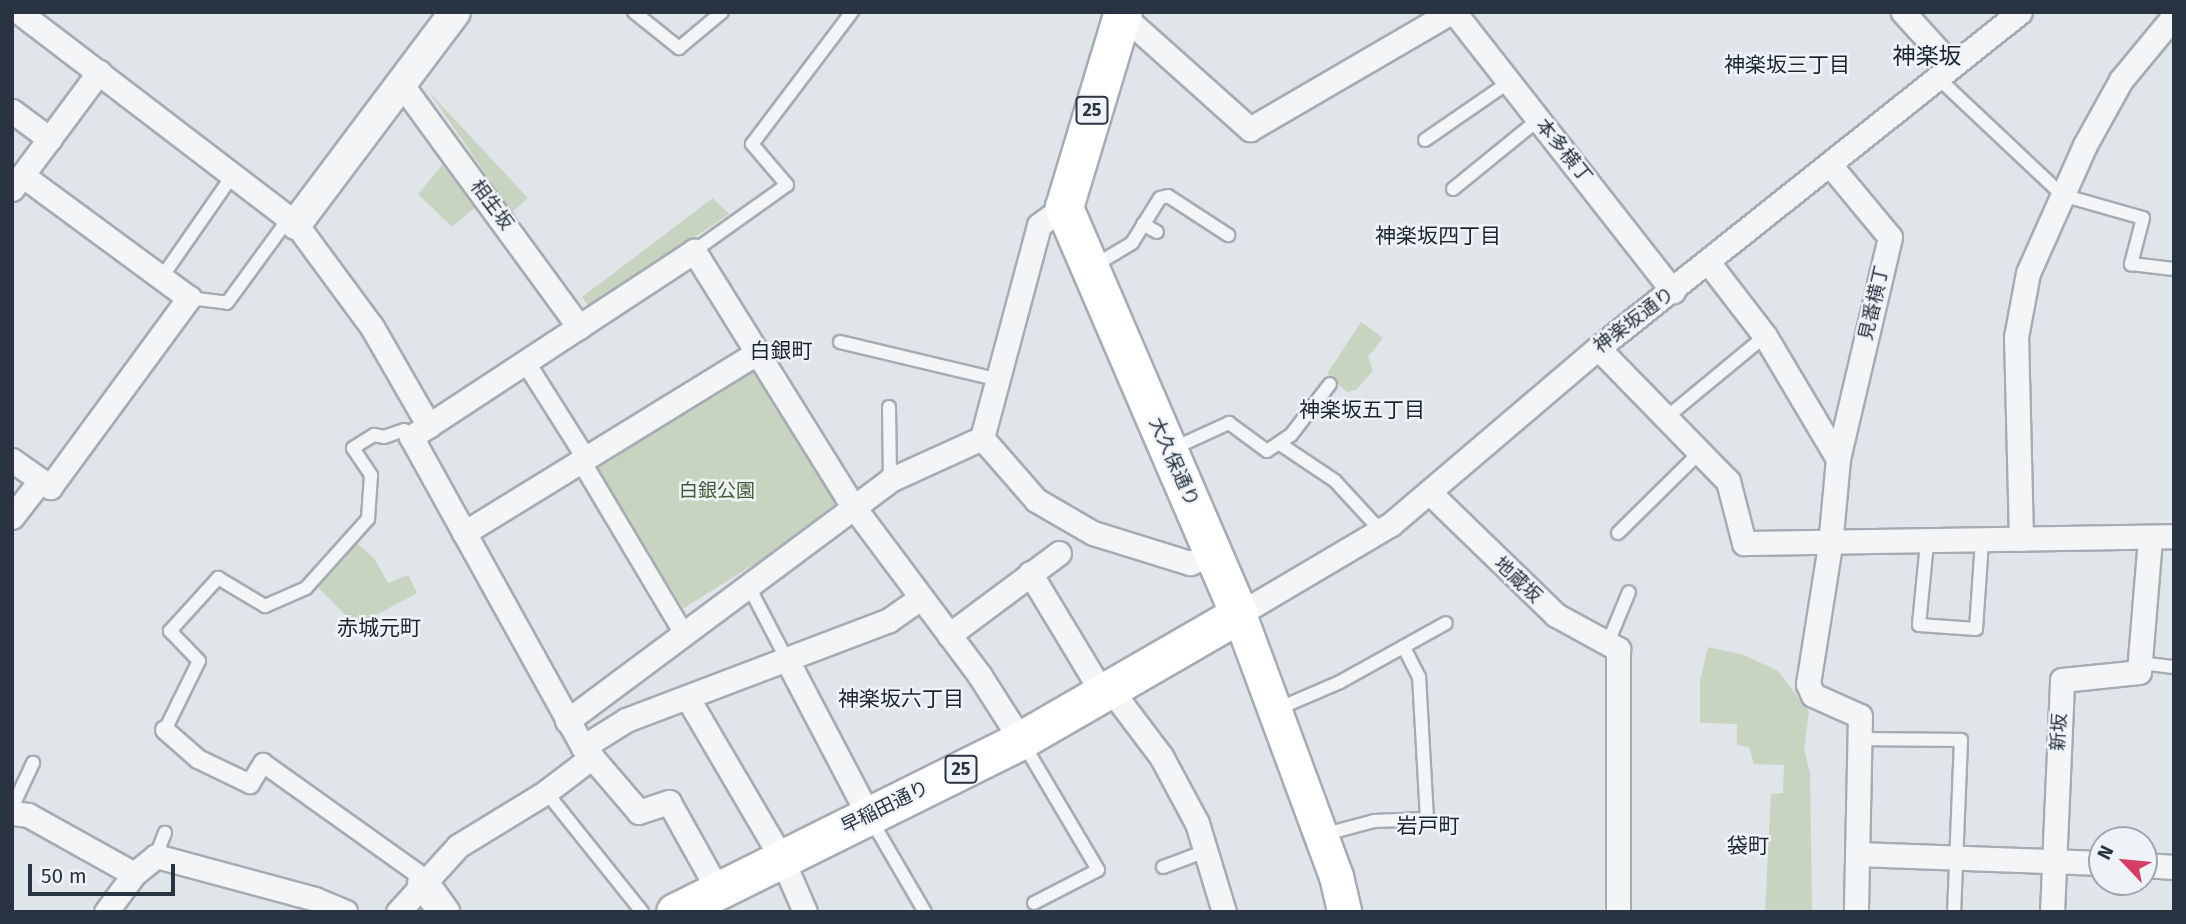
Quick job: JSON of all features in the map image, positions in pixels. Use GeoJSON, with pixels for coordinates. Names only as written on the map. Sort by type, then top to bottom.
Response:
{"type":"FeatureCollection","features":[{"type":"Feature","properties":{"kind":"main road","name":"25"},"geometry":{"type":"LineString","coordinates":[[1064,207],[1121,13]]}},
{"type":"Feature","properties":{"kind":"main road","name":"大久保通り"},"geometry":{"type":"LineString","coordinates":[[1064,207],[1239,614],[1322,835],[1343,912]]}},
{"type":"Feature","properties":{"kind":"main road","name":"早稲田通り"},"geometry":{"type":"LineString","coordinates":[[675,912],[1021,740],[1239,614]]}},
{"type":"Feature","properties":{"kind":"street"},"geometry":{"type":"LineString","coordinates":[[19,12],[292,221],[372,327],[464,533],[567,721],[587,752],[639,812],[669,802],[719,892]]}},
{"type":"Feature","properties":{"kind":"street"},"geometry":{"type":"LineString","coordinates":[[292,221],[402,85],[455,12]]}},
{"type":"Feature","properties":{"kind":"street"},"geometry":{"type":"LineString","coordinates":[[1121,13],[1250,129],[1452,12]]}},
{"type":"Feature","properties":{"kind":"street","name":"本多横丁"},"geometry":{"type":"LineString","coordinates":[[1452,12],[1674,291]]}},
{"type":"Feature","properties":{"kind":"street"},"geometry":{"type":"LineString","coordinates":[[1903,12],[1945,72]]}},
{"type":"Feature","properties":{"kind":"street","name":"神楽坂通り"},"geometry":{"type":"LineString","coordinates":[[1239,614],[1381,531],[1430,493],[1598,348],[1831,166],[2020,12]]}},
{"type":"Feature","properties":{"kind":"street"},"geometry":{"type":"LineString","coordinates":[[2021,539],[2017,318],[2028,272],[2062,194],[2121,80],[2174,16]]}},
{"type":"Feature","properties":{"kind":"street"},"geometry":{"type":"LineString","coordinates":[[12,460],[50,487],[72,461],[189,298],[162,276],[17,182],[99,72]]}},
{"type":"Feature","properties":{"kind":"street","name":"相生坂"},"geometry":{"type":"LineString","coordinates":[[402,85],[579,327]]}},
{"type":"Feature","properties":{"kind":"street"},"geometry":{"type":"LineString","coordinates":[[12,111],[50,139]]}},
{"type":"Feature","properties":{"kind":"street","name":"見番横丁"},"geometry":{"type":"LineString","coordinates":[[1831,166],[1891,237],[1838,459]]}},
{"type":"Feature","properties":{"kind":"street"},"geometry":{"type":"LineString","coordinates":[[567,721],[684,634],[747,583],[890,480],[982,438],[1039,225],[1064,207]]}},
{"type":"Feature","properties":{"kind":"street"},"geometry":{"type":"LineString","coordinates":[[420,432],[694,251],[853,506],[949,635],[1021,740]]}},
{"type":"Feature","properties":{"kind":"street"},"geometry":{"type":"LineString","coordinates":[[1708,262],[1765,336],[1838,459],[1830,545],[1808,684],[1813,695],[1860,716],[1856,912]]}},
{"type":"Feature","properties":{"kind":"street"},"geometry":{"type":"LineString","coordinates":[[1598,348],[1728,481],[1744,543],[1830,545],[2174,536]]}},
{"type":"Feature","properties":{"kind":"street"},"geometry":{"type":"LineString","coordinates":[[464,533],[757,353]]}},
{"type":"Feature","properties":{"kind":"street"},"geometry":{"type":"LineString","coordinates":[[526,363],[684,634]]}},
{"type":"Feature","properties":{"kind":"street"},"geometry":{"type":"LineString","coordinates":[[982,438],[1036,500],[1093,533],[1190,563],[1214,553]]}},
{"type":"Feature","properties":{"kind":"street"},"geometry":{"type":"LineString","coordinates":[[12,517],[40,481]]}},
{"type":"Feature","properties":{"kind":"street","name":"地蔵坂"},"geometry":{"type":"LineString","coordinates":[[1430,493],[1556,615],[1612,647]]}},
{"type":"Feature","properties":{"kind":"street"},"geometry":{"type":"LineString","coordinates":[[2139,668],[2150,537]]}},
{"type":"Feature","properties":{"kind":"street"},"geometry":{"type":"LineString","coordinates":[[949,635],[1059,553]]}},
{"type":"Feature","properties":{"kind":"street"},"geometry":{"type":"LineString","coordinates":[[1030,573],[1107,692],[1161,756],[1197,822],[1224,912]]}},
{"type":"Feature","properties":{"kind":"street"},"geometry":{"type":"LineString","coordinates":[[398,912],[457,846],[546,792],[587,752],[626,720],[888,620],[921,598]]}},
{"type":"Feature","properties":{"kind":"street"},"geometry":{"type":"LineString","coordinates":[[1612,647],[1618,912]]}},
{"type":"Feature","properties":{"kind":"street"},"geometry":{"type":"LineString","coordinates":[[787,660],[868,814]]}},
{"type":"Feature","properties":{"kind":"street","name":"新坂"},"geometry":{"type":"LineString","coordinates":[[2053,861],[2062,680],[2139,668]]}},
{"type":"Feature","properties":{"kind":"street"},"geometry":{"type":"LineString","coordinates":[[687,697],[782,859],[804,912]]}},
{"type":"Feature","properties":{"kind":"street"},"geometry":{"type":"LineString","coordinates":[[165,730],[198,759],[250,783],[263,763],[386,850],[423,883],[444,912]]}},
{"type":"Feature","properties":{"kind":"street"},"geometry":{"type":"LineString","coordinates":[[12,813],[28,815],[134,874]]}},
{"type":"Feature","properties":{"kind":"street"},"geometry":{"type":"LineString","coordinates":[[1857,855],[2088,862]]}},
{"type":"Feature","properties":{"kind":"street"},"geometry":{"type":"LineString","coordinates":[[106,912],[134,874],[156,856],[315,899],[345,912]]}},
{"type":"Feature","properties":{"kind":"street"},"geometry":{"type":"LineString","coordinates":[[2052,912],[2053,861]]}},
{"type":"Feature","properties":{"kind":"lane"},"geometry":{"type":"LineString","coordinates":[[634,12],[679,48],[722,12]]}},
{"type":"Feature","properties":{"kind":"lane"},"geometry":{"type":"LineString","coordinates":[[694,251],[787,184],[752,144],[852,12]]}},
{"type":"Feature","properties":{"kind":"lane"},"geometry":{"type":"LineString","coordinates":[[1945,72],[2062,194],[2143,218],[2131,264],[2174,269]]}},
{"type":"Feature","properties":{"kind":"lane"},"geometry":{"type":"LineString","coordinates":[[1425,140],[1509,82]]}},
{"type":"Feature","properties":{"kind":"lane"},"geometry":{"type":"LineString","coordinates":[[1453,189],[1538,120]]}},
{"type":"Feature","properties":{"kind":"lane"},"geometry":{"type":"LineString","coordinates":[[162,276],[233,175]]}},
{"type":"Feature","properties":{"kind":"lane"},"geometry":{"type":"LineString","coordinates":[[1089,269],[1118,256],[1160,198],[1168,196],[1228,234]]}},
{"type":"Feature","properties":{"kind":"lane"},"geometry":{"type":"LineString","coordinates":[[189,298],[227,303],[292,221]]}},
{"type":"Feature","properties":{"kind":"lane"},"geometry":{"type":"LineString","coordinates":[[1143,224],[1157,232]]}},
{"type":"Feature","properties":{"kind":"lane"},"geometry":{"type":"LineString","coordinates":[[1667,417],[1765,336]]}},
{"type":"Feature","properties":{"kind":"lane"},"geometry":{"type":"LineString","coordinates":[[841,342],[999,380]]}},
{"type":"Feature","properties":{"kind":"lane"},"geometry":{"type":"LineString","coordinates":[[1169,451],[1229,423],[1267,451],[1280,444],[1330,384]]}},
{"type":"Feature","properties":{"kind":"lane"},"geometry":{"type":"LineString","coordinates":[[889,407],[890,480]]}},
{"type":"Feature","properties":{"kind":"lane"},"geometry":{"type":"LineString","coordinates":[[165,730],[199,661],[170,631],[218,578],[265,606],[306,588],[368,519],[372,475],[353,448],[374,435],[384,438],[404,430],[420,432]]}},
{"type":"Feature","properties":{"kind":"lane"},"geometry":{"type":"LineString","coordinates":[[1280,444],[1335,481],[1381,531]]}},
{"type":"Feature","properties":{"kind":"lane"},"geometry":{"type":"LineString","coordinates":[[1618,533],[1700,452]]}},
{"type":"Feature","properties":{"kind":"lane"},"geometry":{"type":"LineString","coordinates":[[1927,542],[1919,625],[1976,629],[1982,540]]}},
{"type":"Feature","properties":{"kind":"lane"},"geometry":{"type":"LineString","coordinates":[[747,583],[787,660]]}},
{"type":"Feature","properties":{"kind":"lane"},"geometry":{"type":"LineString","coordinates":[[1612,647],[1629,592]]}},
{"type":"Feature","properties":{"kind":"lane"},"geometry":{"type":"LineString","coordinates":[[1275,710],[1446,624]]}},
{"type":"Feature","properties":{"kind":"lane"},"geometry":{"type":"LineString","coordinates":[[1322,835],[1374,821],[1427,819],[1419,677],[1404,647]]}},
{"type":"Feature","properties":{"kind":"lane"},"geometry":{"type":"LineString","coordinates":[[2139,668],[2174,667]]}},
{"type":"Feature","properties":{"kind":"lane"},"geometry":{"type":"LineString","coordinates":[[1860,739],[1961,740],[1954,912]]}},
{"type":"Feature","properties":{"kind":"lane"},"geometry":{"type":"LineString","coordinates":[[1021,740],[1098,870],[1034,903]]}},
{"type":"Feature","properties":{"kind":"lane"},"geometry":{"type":"LineString","coordinates":[[12,808],[33,763]]}},
{"type":"Feature","properties":{"kind":"lane"},"geometry":{"type":"LineString","coordinates":[[546,792],[642,912]]}},
{"type":"Feature","properties":{"kind":"lane"},"geometry":{"type":"LineString","coordinates":[[868,814],[925,912]]}},
{"type":"Feature","properties":{"kind":"lane"},"geometry":{"type":"LineString","coordinates":[[156,856],[165,833]]}},
{"type":"Feature","properties":{"kind":"lane"},"geometry":{"type":"LineString","coordinates":[[1163,867],[1206,851]]}},
{"type":"Feature","properties":{"kind":"green space"},"geometry":{"type":"Polygon","coordinates":[[[429,92],[528,198],[512,212],[429,92]]]}},
{"type":"Feature","properties":{"kind":"green space"},"geometry":{"type":"Polygon","coordinates":[[[444,163],[478,205],[452,227],[418,194],[444,163]]]}},
{"type":"Feature","properties":{"kind":"green space"},"geometry":{"type":"Polygon","coordinates":[[[713,198],[729,214],[590,308],[582,297],[713,198]]]}},
{"type":"Feature","properties":{"kind":"green space"},"geometry":{"type":"Polygon","coordinates":[[[1361,322],[1383,338],[1368,357],[1373,371],[1356,390],[1347,392],[1327,374],[1361,322]]]}},
{"type":"Feature","properties":{"kind":"green space","name":"白銀公園"},"geometry":{"type":"Polygon","coordinates":[[[754,365],[844,508],[683,608],[594,465],[754,365]]]}},
{"type":"Feature","properties":{"kind":"green space"},"geometry":{"type":"Polygon","coordinates":[[[355,542],[374,558],[388,583],[408,575],[417,593],[356,626],[317,586],[355,542]]]}},
{"type":"Feature","properties":{"kind":"green space"},"geometry":{"type":"Polygon","coordinates":[[[1708,647],[1744,655],[1778,671],[1809,712],[1804,749],[1810,773],[1812,912],[1765,912],[1771,794],[1783,793],[1784,765],[1754,764],[1749,747],[1737,745],[1737,724],[1700,723],[1700,680],[1708,647]]]}},
{"type":"Feature","properties":{"kind":"district","name":"神楽坂"},"geometry":{"type":"Point","coordinates":[1927,56]}},
{"type":"Feature","properties":{"kind":"district","name":"神楽坂三丁目"},"geometry":{"type":"Point","coordinates":[1787,65]}},
{"type":"Feature","properties":{"kind":"district","name":"神楽坂四丁目"},"geometry":{"type":"Point","coordinates":[1438,236]}},
{"type":"Feature","properties":{"kind":"district","name":"白銀町"},"geometry":{"type":"Point","coordinates":[781,351]}},
{"type":"Feature","properties":{"kind":"district","name":"神楽坂五丁目"},"geometry":{"type":"Point","coordinates":[1362,410]}},
{"type":"Feature","properties":{"kind":"district","name":"赤城元町"},"geometry":{"type":"Point","coordinates":[379,628]}},
{"type":"Feature","properties":{"kind":"district","name":"神楽坂六丁目"},"geometry":{"type":"Point","coordinates":[901,699]}},
{"type":"Feature","properties":{"kind":"district","name":"岩戸町"},"geometry":{"type":"Point","coordinates":[1428,826]}},
{"type":"Feature","properties":{"kind":"district","name":"袋町"},"geometry":{"type":"Point","coordinates":[1748,846]}}]}
